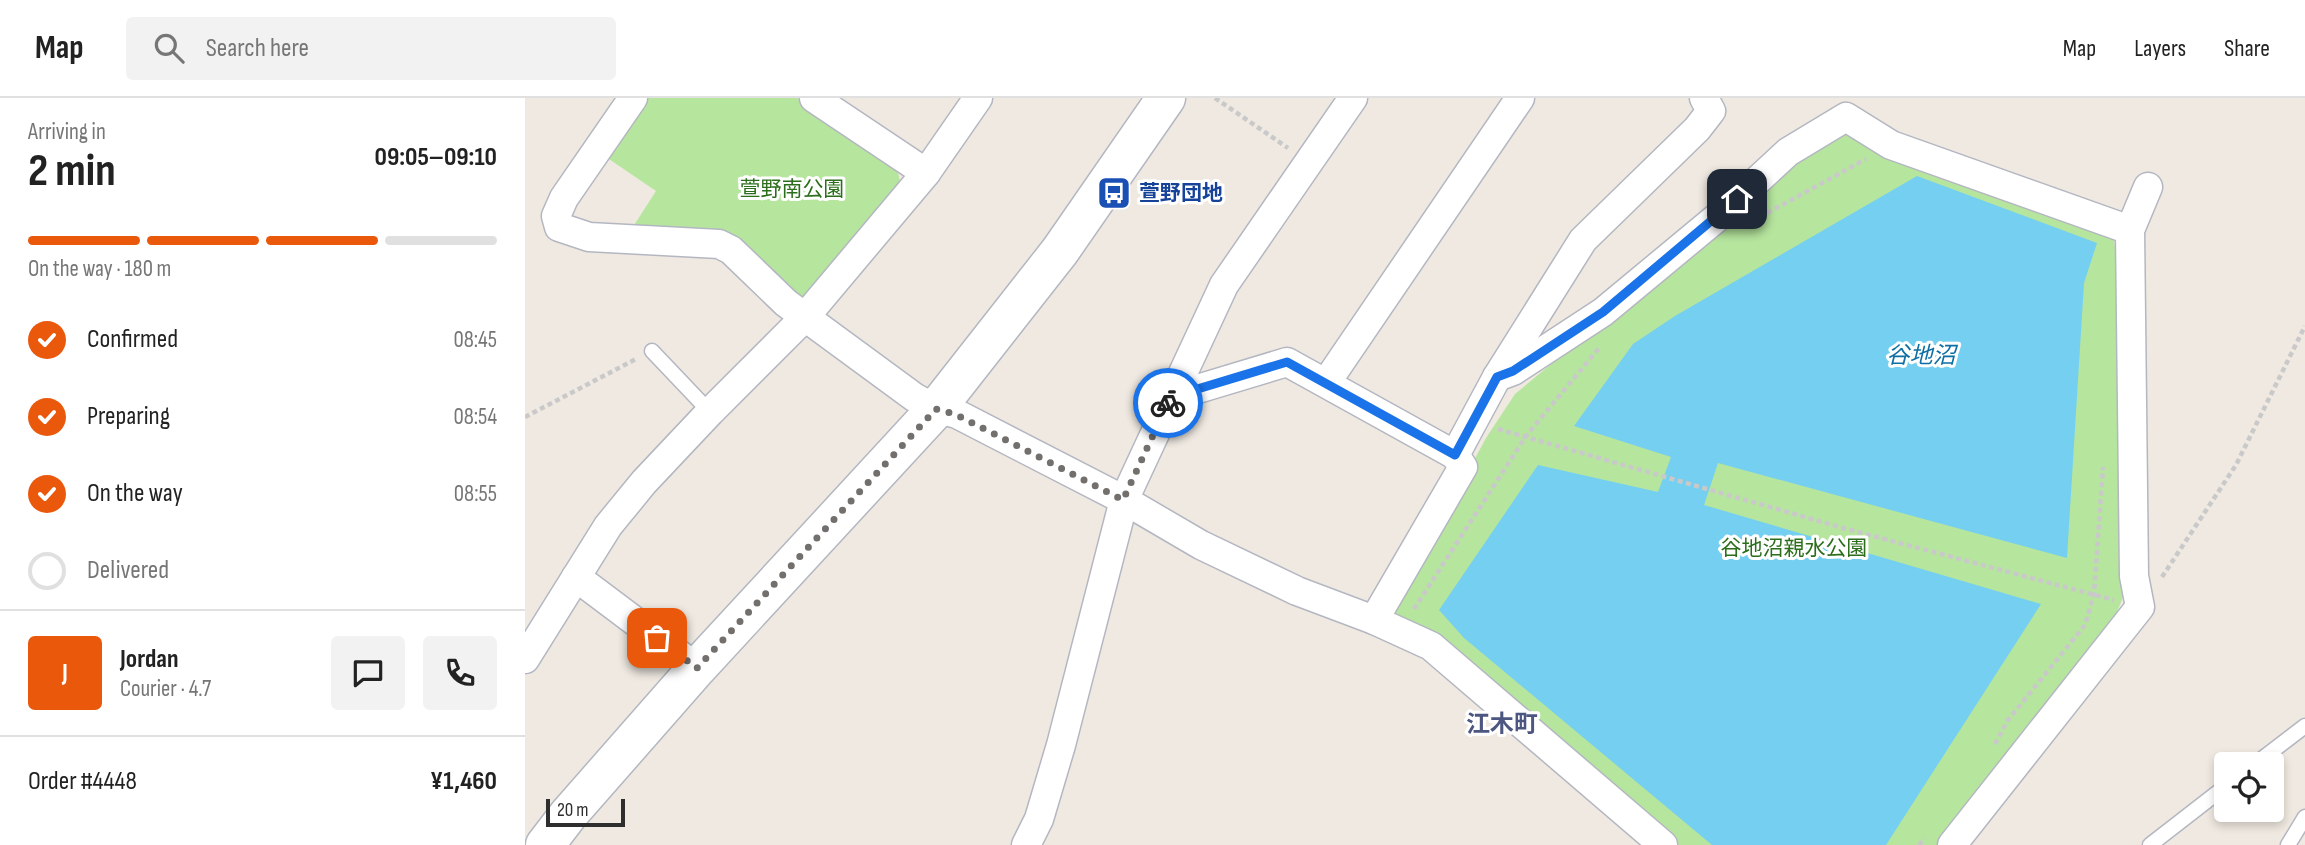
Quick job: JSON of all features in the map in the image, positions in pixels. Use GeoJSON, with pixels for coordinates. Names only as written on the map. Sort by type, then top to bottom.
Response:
{"type":"FeatureCollection","features":[{"type":"Feature","properties":{"kind":"street"},"geometry":{"type":"LineString","coordinates":[[633,98],[564,198],[556,216],[559,227],[589,237],[719,243],[731,250],[786,303],[914,397],[936,409],[955,414],[1123,500],[1201,545],[1297,591],[1374,620],[1431,646],[1663,845]]}},
{"type":"Feature","properties":{"kind":"street"},"geometry":{"type":"LineString","coordinates":[[814,98],[926,173]]}},
{"type":"Feature","properties":{"kind":"street"},"geometry":{"type":"LineString","coordinates":[[525,659],[608,526],[644,482],[804,317],[926,173],[978,98]]}},
{"type":"Feature","properties":{"kind":"street"},"geometry":{"type":"LineString","coordinates":[[545,845],[697,668],[936,409],[1060,251],[1166,98]]}},
{"type":"Feature","properties":{"kind":"street"},"geometry":{"type":"LineString","coordinates":[[1026,845],[1039,820],[1061,745],[1123,500],[1224,285],[1353,98]]}},
{"type":"Feature","properties":{"kind":"street"},"geometry":{"type":"LineString","coordinates":[[1325,383],[1520,98]]}},
{"type":"Feature","properties":{"kind":"street"},"geometry":{"type":"LineString","coordinates":[[1455,455],[1497,377],[1583,240],[1697,129],[1711,111],[1704,98]]}},
{"type":"Feature","properties":{"kind":"street"},"geometry":{"type":"LineString","coordinates":[[1497,377],[1513,371],[1603,312],[1720,215],[1788,152],[1846,117],[1891,145],[2130,230]]}},
{"type":"Feature","properties":{"kind":"street"},"geometry":{"type":"LineString","coordinates":[[1952,845],[2140,607],[2134,576],[2130,230],[2148,187]]}},
{"type":"Feature","properties":{"kind":"street"},"geometry":{"type":"LineString","coordinates":[[1171,397],[1287,362],[1455,455],[1463,467],[1374,620]]}},
{"type":"Feature","properties":{"kind":"street"},"geometry":{"type":"LineString","coordinates":[[576,577],[697,668]]}},
{"type":"Feature","properties":{"kind":"lane"},"geometry":{"type":"LineString","coordinates":[[652,351],[710,412]]}},
{"type":"Feature","properties":{"kind":"lane"},"geometry":{"type":"LineString","coordinates":[[2271,752],[2305,726]]}},
{"type":"Feature","properties":{"kind":"lane"},"geometry":{"type":"LineString","coordinates":[[2150,845],[2214,795]]}},
{"type":"Feature","properties":{"kind":"lane"},"geometry":{"type":"LineString","coordinates":[[2288,845],[2305,817]]}},
{"type":"Feature","properties":{"kind":"path"},"geometry":{"type":"LineString","coordinates":[[1215,98],[1308,162]]}},
{"type":"Feature","properties":{"kind":"path"},"geometry":{"type":"LineString","coordinates":[[1757,219],[1891,145]]}},
{"type":"Feature","properties":{"kind":"path"},"geometry":{"type":"LineString","coordinates":[[1473,422],[1843,528],[2140,607],[2236,465],[2305,326]]}},
{"type":"Feature","properties":{"kind":"path"},"geometry":{"type":"LineString","coordinates":[[1411,614],[1526,436],[1601,346]]}},
{"type":"Feature","properties":{"kind":"path"},"geometry":{"type":"LineString","coordinates":[[525,417],[652,351]]}},
{"type":"Feature","properties":{"kind":"green space","name":"萱野南公園"},"geometry":{"type":"Polygon","coordinates":[[[645,98],[797,98],[896,165],[902,189],[810,298],[795,301],[728,235],[631,230],[656,191],[606,157],[645,98]]]}},
{"type":"Feature","properties":{"kind":"green space","name":"谷地沼"},"geometry":{"type":"Polygon","coordinates":[[[1848,133],[2101,227],[2114,240],[2117,265],[2125,592],[2111,627],[1938,845],[1679,845],[1403,618],[1392,613],[1486,438],[1515,394],[1797,161],[1848,133]]]}},
{"type":"Feature","properties":{"kind":"water","name":"谷地沼"},"geometry":{"type":"Polygon","coordinates":[[[1917,176],[2097,243],[2084,283],[2067,558],[1718,463],[1704,505],[2041,604],[1886,845],[1712,845],[1464,638],[1439,610],[1538,465],[1658,492],[1671,457],[1574,426],[1633,344],[1675,316],[1917,176]]]}},
{"type":"Feature","properties":{"kind":"way so far"},"geometry":{"type":"LineString","coordinates":[[657,638],[697,668],[936,409],[955,414],[1123,500],[1168,403]]}},
{"type":"Feature","properties":{"kind":"place","name":"萱野団地"},"geometry":{"type":"Point","coordinates":[1114,193]}},
{"type":"Feature","properties":{"kind":"district","name":"江木町"},"geometry":{"type":"Point","coordinates":[1502,724]}},
{"type":"Feature","properties":{"kind":"route"},"geometry":{"type":"LineString","coordinates":[[1168,403],[1171,397],[1287,362],[1455,455],[1497,377],[1513,371],[1603,312],[1737,199]]}},
{"type":"Feature","properties":{"kind":"park label","name":"谷地沼親水公園"},"geometry":{"type":"Point","coordinates":[1794,548]}}]}
